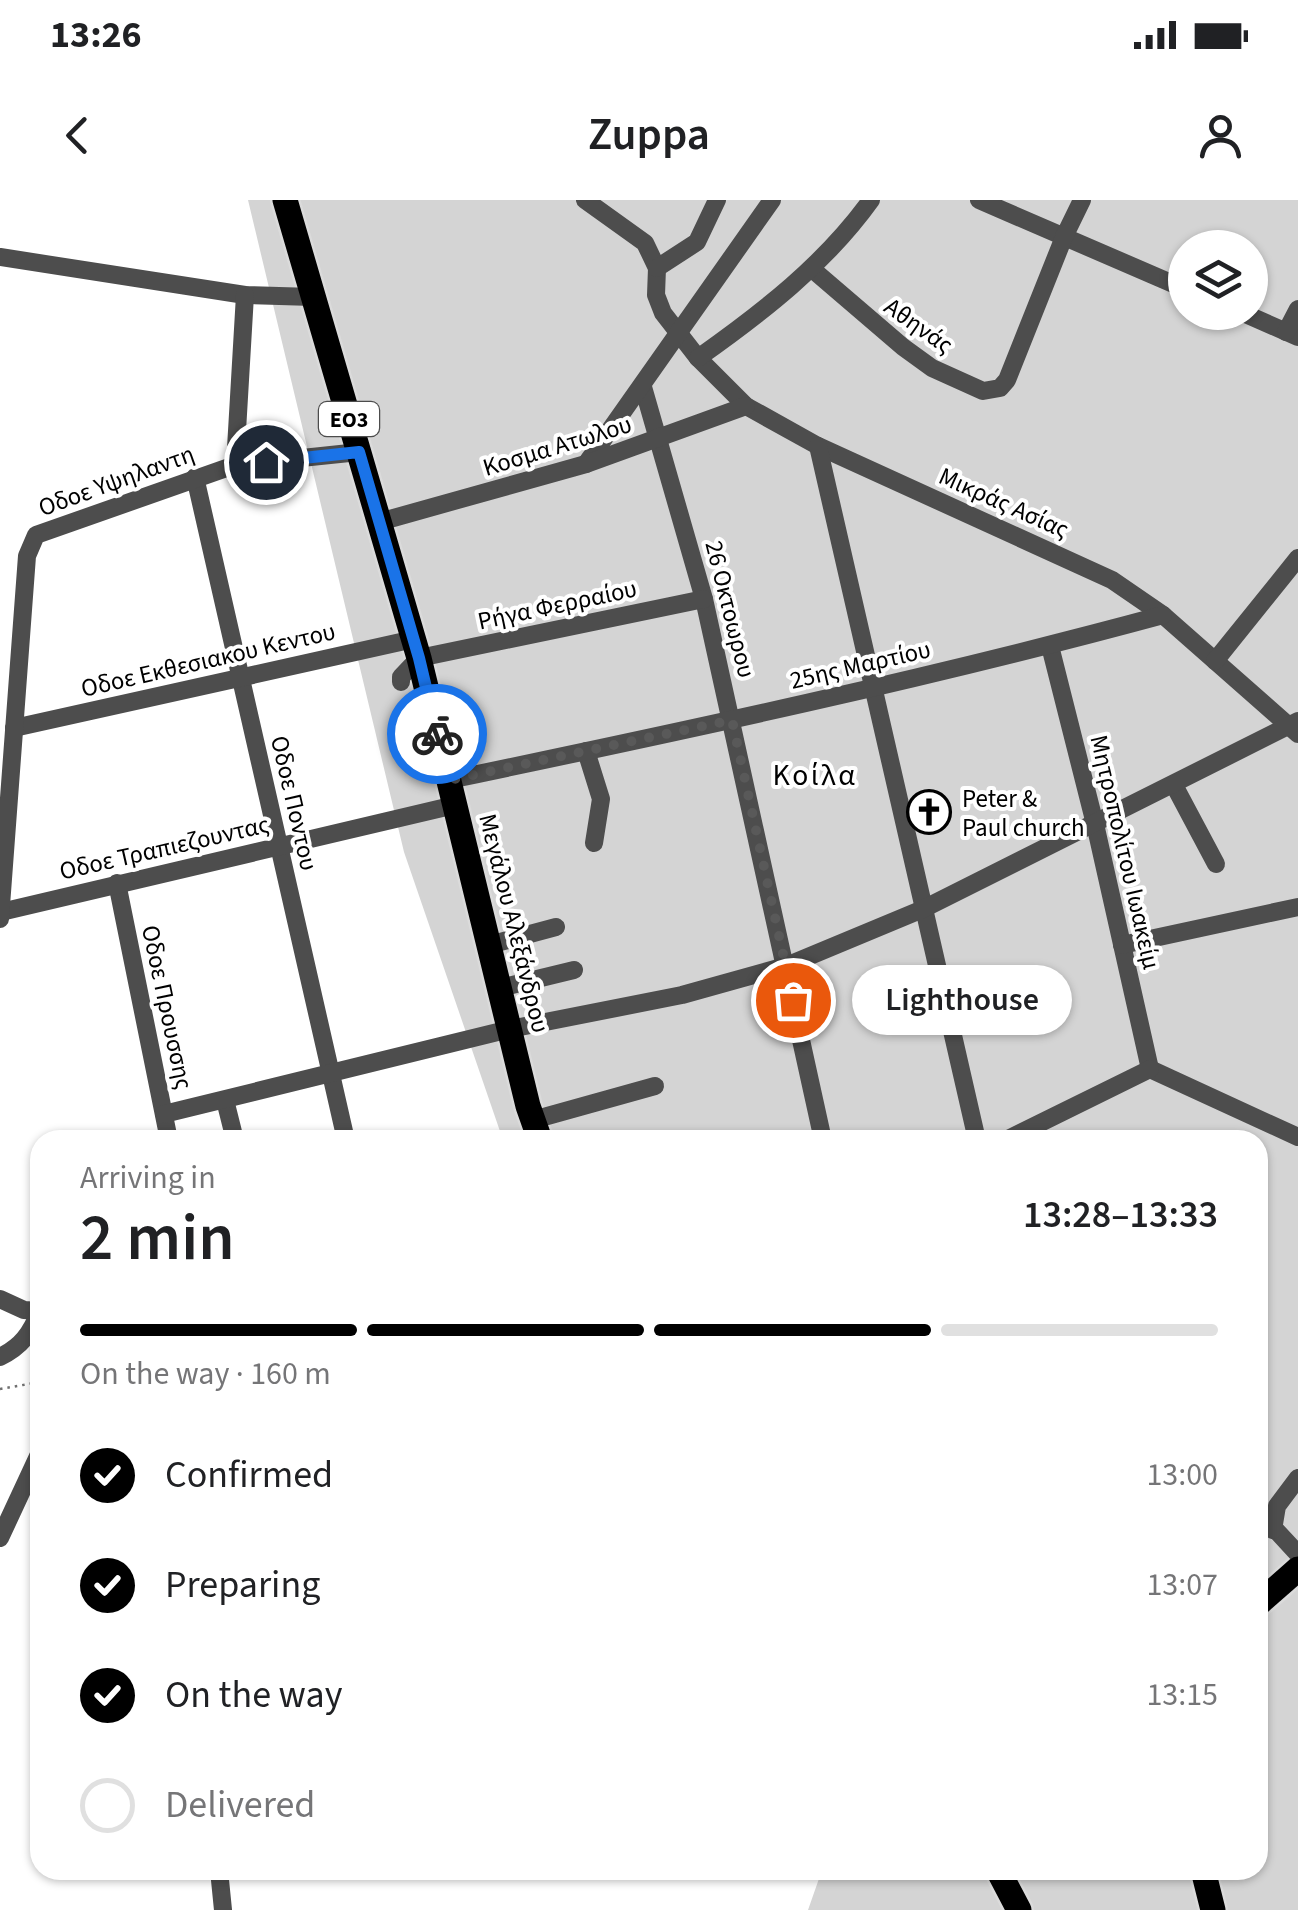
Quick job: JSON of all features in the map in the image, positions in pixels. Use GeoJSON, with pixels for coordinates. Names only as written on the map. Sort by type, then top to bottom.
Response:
{"type":"FeatureCollection","features":[{"type":"Feature","properties":{"kind":"main road","name":"Μεγάλου Αλεξάνδρου"},"geometry":{"type":"LineString","coordinates":[[284,200],[416,648],[536,1130]]}},
{"type":"Feature","properties":{"kind":"main road"},"geometry":{"type":"LineString","coordinates":[[1268,1595],[1298,1569]]}},
{"type":"Feature","properties":{"kind":"main road"},"geometry":{"type":"LineString","coordinates":[[990,1880],[1005,1910]]}},
{"type":"Feature","properties":{"kind":"main road"},"geometry":{"type":"LineString","coordinates":[[1003,1880],[1019,1910]]}},
{"type":"Feature","properties":{"kind":"main road"},"geometry":{"type":"LineString","coordinates":[[1205,1880],[1212,1910]]}},
{"type":"Feature","properties":{"kind":"street"},"geometry":{"type":"LineString","coordinates":[[585,200],[636,234],[658,268],[697,242],[717,200]]}},
{"type":"Feature","properties":{"kind":"street"},"geometry":{"type":"LineString","coordinates":[[586,464],[772,200]]}},
{"type":"Feature","properties":{"kind":"street"},"geometry":{"type":"LineString","coordinates":[[698,358],[748,323],[812,269],[850,230],[871,200]]}},
{"type":"Feature","properties":{"kind":"street"},"geometry":{"type":"LineString","coordinates":[[979,200],[1168,282]]}},
{"type":"Feature","properties":{"kind":"street"},"geometry":{"type":"LineString","coordinates":[[1064,237],[1082,200]]}},
{"type":"Feature","properties":{"kind":"street","name":"Αθηνάς"},"geometry":{"type":"LineString","coordinates":[[812,269],[868,320],[932,368],[983,391],[1000,388],[1007,380],[1064,237]]}},
{"type":"Feature","properties":{"kind":"street"},"geometry":{"type":"LineString","coordinates":[[0,257],[245,295],[313,297]]}},
{"type":"Feature","properties":{"kind":"street","name":"Μικράς Ασίας"},"geometry":{"type":"LineString","coordinates":[[658,268],[659,304],[678,334],[746,406],[818,446],[1112,580],[1163,615],[1295,726]]}},
{"type":"Feature","properties":{"kind":"street"},"geometry":{"type":"LineString","coordinates":[[235,465],[245,295]]}},
{"type":"Feature","properties":{"kind":"street"},"geometry":{"type":"LineString","coordinates":[[1268,324],[1292,334],[1298,309]]}},
{"type":"Feature","properties":{"kind":"street","name":"26 Οκτοωρου"},"geometry":{"type":"LineString","coordinates":[[643,386],[704,599],[821,1130]]}},
{"type":"Feature","properties":{"kind":"street","name":"Κοσμα Ατωλου"},"geometry":{"type":"LineString","coordinates":[[379,522],[586,464],[746,406]]}},
{"type":"Feature","properties":{"kind":"street"},"geometry":{"type":"LineString","coordinates":[[818,446],[975,1130]]}},
{"type":"Feature","properties":{"kind":"street","name":"Oδοε Υψηλαντη"},"geometry":{"type":"LineString","coordinates":[[1,906],[6,754],[14,728],[29,545],[36,535],[235,465],[359,452]]}},
{"type":"Feature","properties":{"kind":"street","name":"Oδοε Ποντου"},"geometry":{"type":"LineString","coordinates":[[195,478],[344,1130]]}},
{"type":"Feature","properties":{"kind":"street"},"geometry":{"type":"LineString","coordinates":[[1214,661],[1298,558]]}},
{"type":"Feature","properties":{"kind":"street","name":"Ρήγα Φερραίου"},"geometry":{"type":"LineString","coordinates":[[416,648],[704,599]]}},
{"type":"Feature","properties":{"kind":"street","name":"25ης Μαρτίου"},"geometry":{"type":"LineString","coordinates":[[452,792],[586,751],[1050,646],[1163,615]]}},
{"type":"Feature","properties":{"kind":"street","name":"Μητροπολίτου Ιωακείμ"},"geometry":{"type":"LineString","coordinates":[[1050,646],[1150,1070]]}},
{"type":"Feature","properties":{"kind":"street"},"geometry":{"type":"LineString","coordinates":[[400,682],[416,648]]}},
{"type":"Feature","properties":{"kind":"street","name":"Oδοε Εκθεσιακου Κεντου"},"geometry":{"type":"LineString","coordinates":[[14,728],[240,678],[416,648]]}},
{"type":"Feature","properties":{"kind":"street"},"geometry":{"type":"LineString","coordinates":[[408,709],[415,716],[434,719]]}},
{"type":"Feature","properties":{"kind":"street"},"geometry":{"type":"LineString","coordinates":[[164,1114],[510,1029],[682,995],[786,966],[924,909],[1295,726]]}},
{"type":"Feature","properties":{"kind":"street"},"geometry":{"type":"LineString","coordinates":[[586,751],[601,799],[594,843]]}},
{"type":"Feature","properties":{"kind":"street"},"geometry":{"type":"LineString","coordinates":[[1174,785],[1216,864]]}},
{"type":"Feature","properties":{"kind":"street","name":"Oδοε Τραπιεζουντας"},"geometry":{"type":"LineString","coordinates":[[1,906],[280,845],[452,792]]}},
{"type":"Feature","properties":{"kind":"street","name":"Oδοε Προυσσης"},"geometry":{"type":"LineString","coordinates":[[117,883],[167,1130]]}},
{"type":"Feature","properties":{"kind":"street"},"geometry":{"type":"LineString","coordinates":[[1122,945],[1298,906]]}},
{"type":"Feature","properties":{"kind":"street"},"geometry":{"type":"LineString","coordinates":[[489,944],[556,927]]}},
{"type":"Feature","properties":{"kind":"street"},"geometry":{"type":"LineString","coordinates":[[500,988],[574,970]]}},
{"type":"Feature","properties":{"kind":"street"},"geometry":{"type":"LineString","coordinates":[[1041,1130],[1150,1070],[1298,1138]]}},
{"type":"Feature","properties":{"kind":"street"},"geometry":{"type":"LineString","coordinates":[[536,1130],[655,1086]]}},
{"type":"Feature","properties":{"kind":"street"},"geometry":{"type":"LineString","coordinates":[[224,1100],[232,1130]]}},
{"type":"Feature","properties":{"kind":"street"},"geometry":{"type":"LineString","coordinates":[[0,1299],[30,1310]]}},
{"type":"Feature","properties":{"kind":"street"},"geometry":{"type":"LineString","coordinates":[[0,1357],[17,1348],[30,1333]]}},
{"type":"Feature","properties":{"kind":"street"},"geometry":{"type":"LineString","coordinates":[[0,1538],[30,1474]]}},
{"type":"Feature","properties":{"kind":"street"},"geometry":{"type":"LineString","coordinates":[[1272,1530],[1277,1506],[1298,1478]]}},
{"type":"Feature","properties":{"kind":"street"},"geometry":{"type":"LineString","coordinates":[[1268,1525],[1298,1554]]}},
{"type":"Feature","properties":{"kind":"street"},"geometry":{"type":"LineString","coordinates":[[220,1880],[224,1910]]}},
{"type":"Feature","properties":{"kind":"path"},"geometry":{"type":"LineString","coordinates":[[0,1390],[30,1384]]}},
{"type":"Feature","properties":{"kind":"shaded area"},"geometry":{"type":"Polygon","coordinates":[[[248,200],[1298,200],[1298,1910],[808,1910],[818,1880],[1268,1880],[1268,1130],[500,1130],[404,852],[248,200]]]}},
{"type":"Feature","properties":{"kind":"way so far"},"geometry":{"type":"LineString","coordinates":[[437,734],[449,780],[732,720],[793,1000]]}},
{"type":"Feature","properties":{"kind":"place","name":"Peter & Paul church"},"geometry":{"type":"Point","coordinates":[929,812]}},
{"type":"Feature","properties":{"kind":"place","name":"Lighthouse"},"geometry":{"type":"Point","coordinates":[793,1000]}},
{"type":"Feature","properties":{"kind":"district","name":"Κοίλα"},"geometry":{"type":"Point","coordinates":[815,775]}},
{"type":"Feature","properties":{"kind":"route"},"geometry":{"type":"LineString","coordinates":[[266,462],[359,452],[437,734]]}}]}
